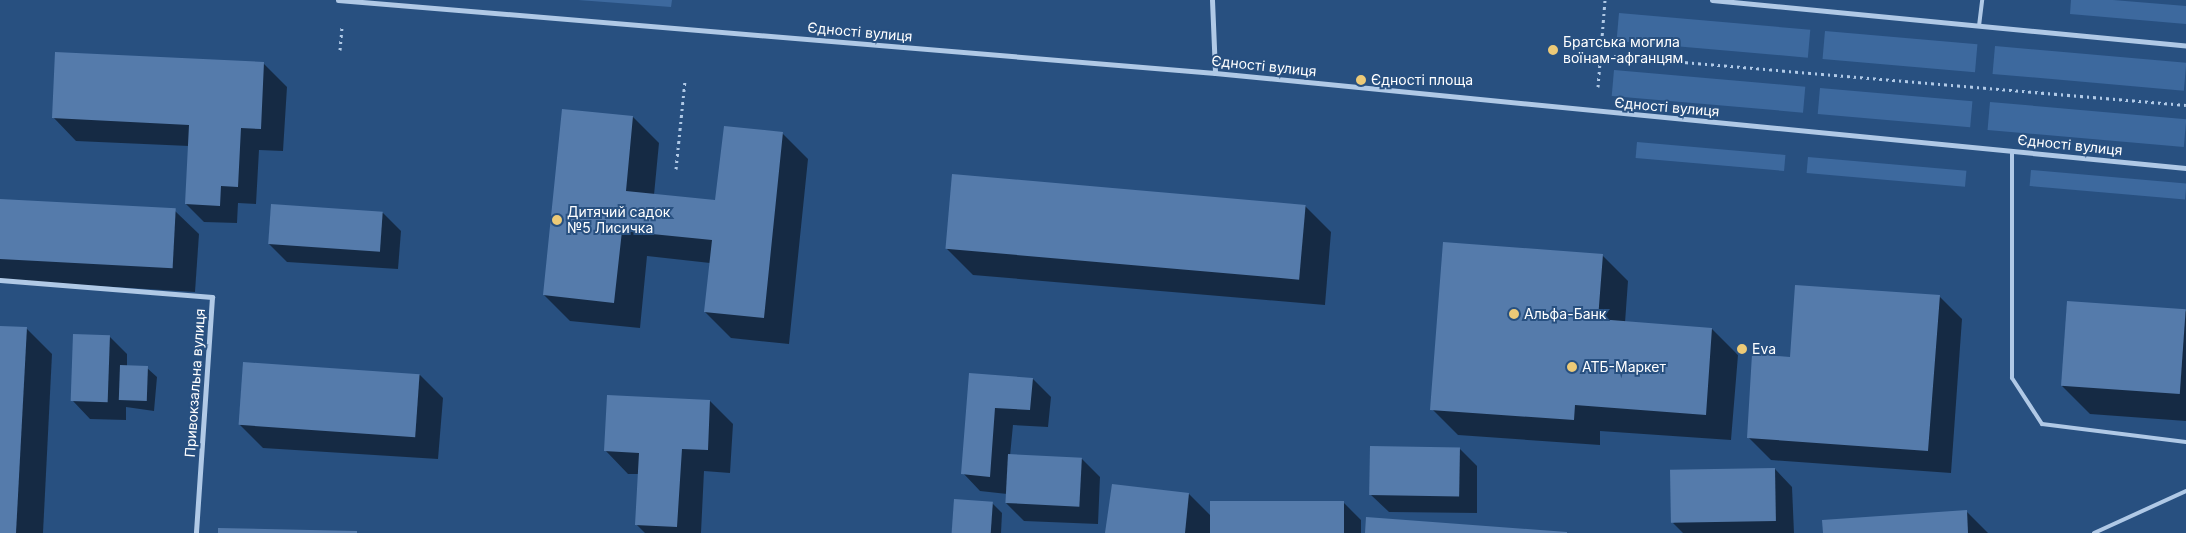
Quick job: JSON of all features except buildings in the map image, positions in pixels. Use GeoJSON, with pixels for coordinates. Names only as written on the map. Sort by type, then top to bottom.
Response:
{"type":"FeatureCollection","features":[{"type":"Feature","properties":{"kind":"street","name":"Єдності вулиця"},"geometry":{"type":"LineString","coordinates":[[338,0],[1215,73],[2186,168]]}},
{"type":"Feature","properties":{"kind":"street"},"geometry":{"type":"LineString","coordinates":[[1212,0],[1215,73]]}},
{"type":"Feature","properties":{"kind":"street"},"geometry":{"type":"LineString","coordinates":[[1712,0],[2186,46]]}},
{"type":"Feature","properties":{"kind":"street","name":"Привокзальна вулиця"},"geometry":{"type":"LineString","coordinates":[[0,280],[212,297],[196,533]]}},
{"type":"Feature","properties":{"kind":"lane"},"geometry":{"type":"LineString","coordinates":[[1979,26],[1982,0]]}},
{"type":"Feature","properties":{"kind":"lane"},"geometry":{"type":"LineString","coordinates":[[2012,151],[2012,378],[2042,424],[2186,442]]}},
{"type":"Feature","properties":{"kind":"lane"},"geometry":{"type":"LineString","coordinates":[[2094,533],[2186,491]]}},
{"type":"Feature","properties":{"kind":"path"},"geometry":{"type":"LineString","coordinates":[[1596,111],[1606,0]]}},
{"type":"Feature","properties":{"kind":"path"},"geometry":{"type":"LineString","coordinates":[[1600,55],[2186,105]]}},
{"type":"Feature","properties":{"kind":"path"},"geometry":{"type":"LineString","coordinates":[[676,169],[685,80]]}},
{"type":"Feature","properties":{"kind":"shaded area"},"geometry":{"type":"Polygon","coordinates":[[[578,0],[672,0],[671,7],[578,0]]]}},
{"type":"Feature","properties":{"kind":"shaded area"},"geometry":{"type":"Polygon","coordinates":[[[2071,0],[2113,0],[2186,6],[2186,24],[2070,14],[2071,0]]]}},
{"type":"Feature","properties":{"kind":"shaded area"},"geometry":{"type":"Polygon","coordinates":[[[1619,13],[1810,30],[1808,58],[1617,41],[1619,13]]]}},
{"type":"Feature","properties":{"kind":"shaded area"},"geometry":{"type":"Polygon","coordinates":[[[1825,31],[1977,44],[1975,72],[1823,59],[1825,31]]]}},
{"type":"Feature","properties":{"kind":"shaded area"},"geometry":{"type":"Polygon","coordinates":[[[1995,46],[2186,63],[2184,91],[1993,74],[1995,46]]]}},
{"type":"Feature","properties":{"kind":"shaded area"},"geometry":{"type":"Polygon","coordinates":[[[1614,70],[1805,87],[1803,113],[1612,96],[1614,70]]]}},
{"type":"Feature","properties":{"kind":"shaded area"},"geometry":{"type":"Polygon","coordinates":[[[1820,88],[1972,101],[1970,127],[1818,114],[1820,88]]]}},
{"type":"Feature","properties":{"kind":"shaded area"},"geometry":{"type":"Polygon","coordinates":[[[1990,102],[2186,119],[2184,147],[1988,130],[1990,102]]]}},
{"type":"Feature","properties":{"kind":"shaded area"},"geometry":{"type":"Polygon","coordinates":[[[1637,142],[1785,155],[1784,171],[1636,158],[1637,142]]]}},
{"type":"Feature","properties":{"kind":"shaded area"},"geometry":{"type":"Polygon","coordinates":[[[1808,157],[1966,171],[1965,187],[1807,173],[1808,157]]]}},
{"type":"Feature","properties":{"kind":"shaded area"},"geometry":{"type":"Polygon","coordinates":[[[2031,170],[2186,184],[2185,200],[2030,186],[2031,170]]]}},
{"type":"Feature","properties":{"kind":"place","name":"Братська могила воїнам-афганцям"},"geometry":{"type":"Point","coordinates":[1553,50]}},
{"type":"Feature","properties":{"kind":"place","name":"Єдності площа"},"geometry":{"type":"Point","coordinates":[1361,80]}},
{"type":"Feature","properties":{"kind":"place","name":"Дитячий садок №5 Лисичка"},"geometry":{"type":"Point","coordinates":[557,220]}},
{"type":"Feature","properties":{"kind":"place","name":"Альфа-Банк"},"geometry":{"type":"Point","coordinates":[1514,314]}},
{"type":"Feature","properties":{"kind":"place","name":"Eva"},"geometry":{"type":"Point","coordinates":[1742,349]}},
{"type":"Feature","properties":{"kind":"place","name":"АТБ-Маркет"},"geometry":{"type":"Point","coordinates":[1572,367]}}]}
